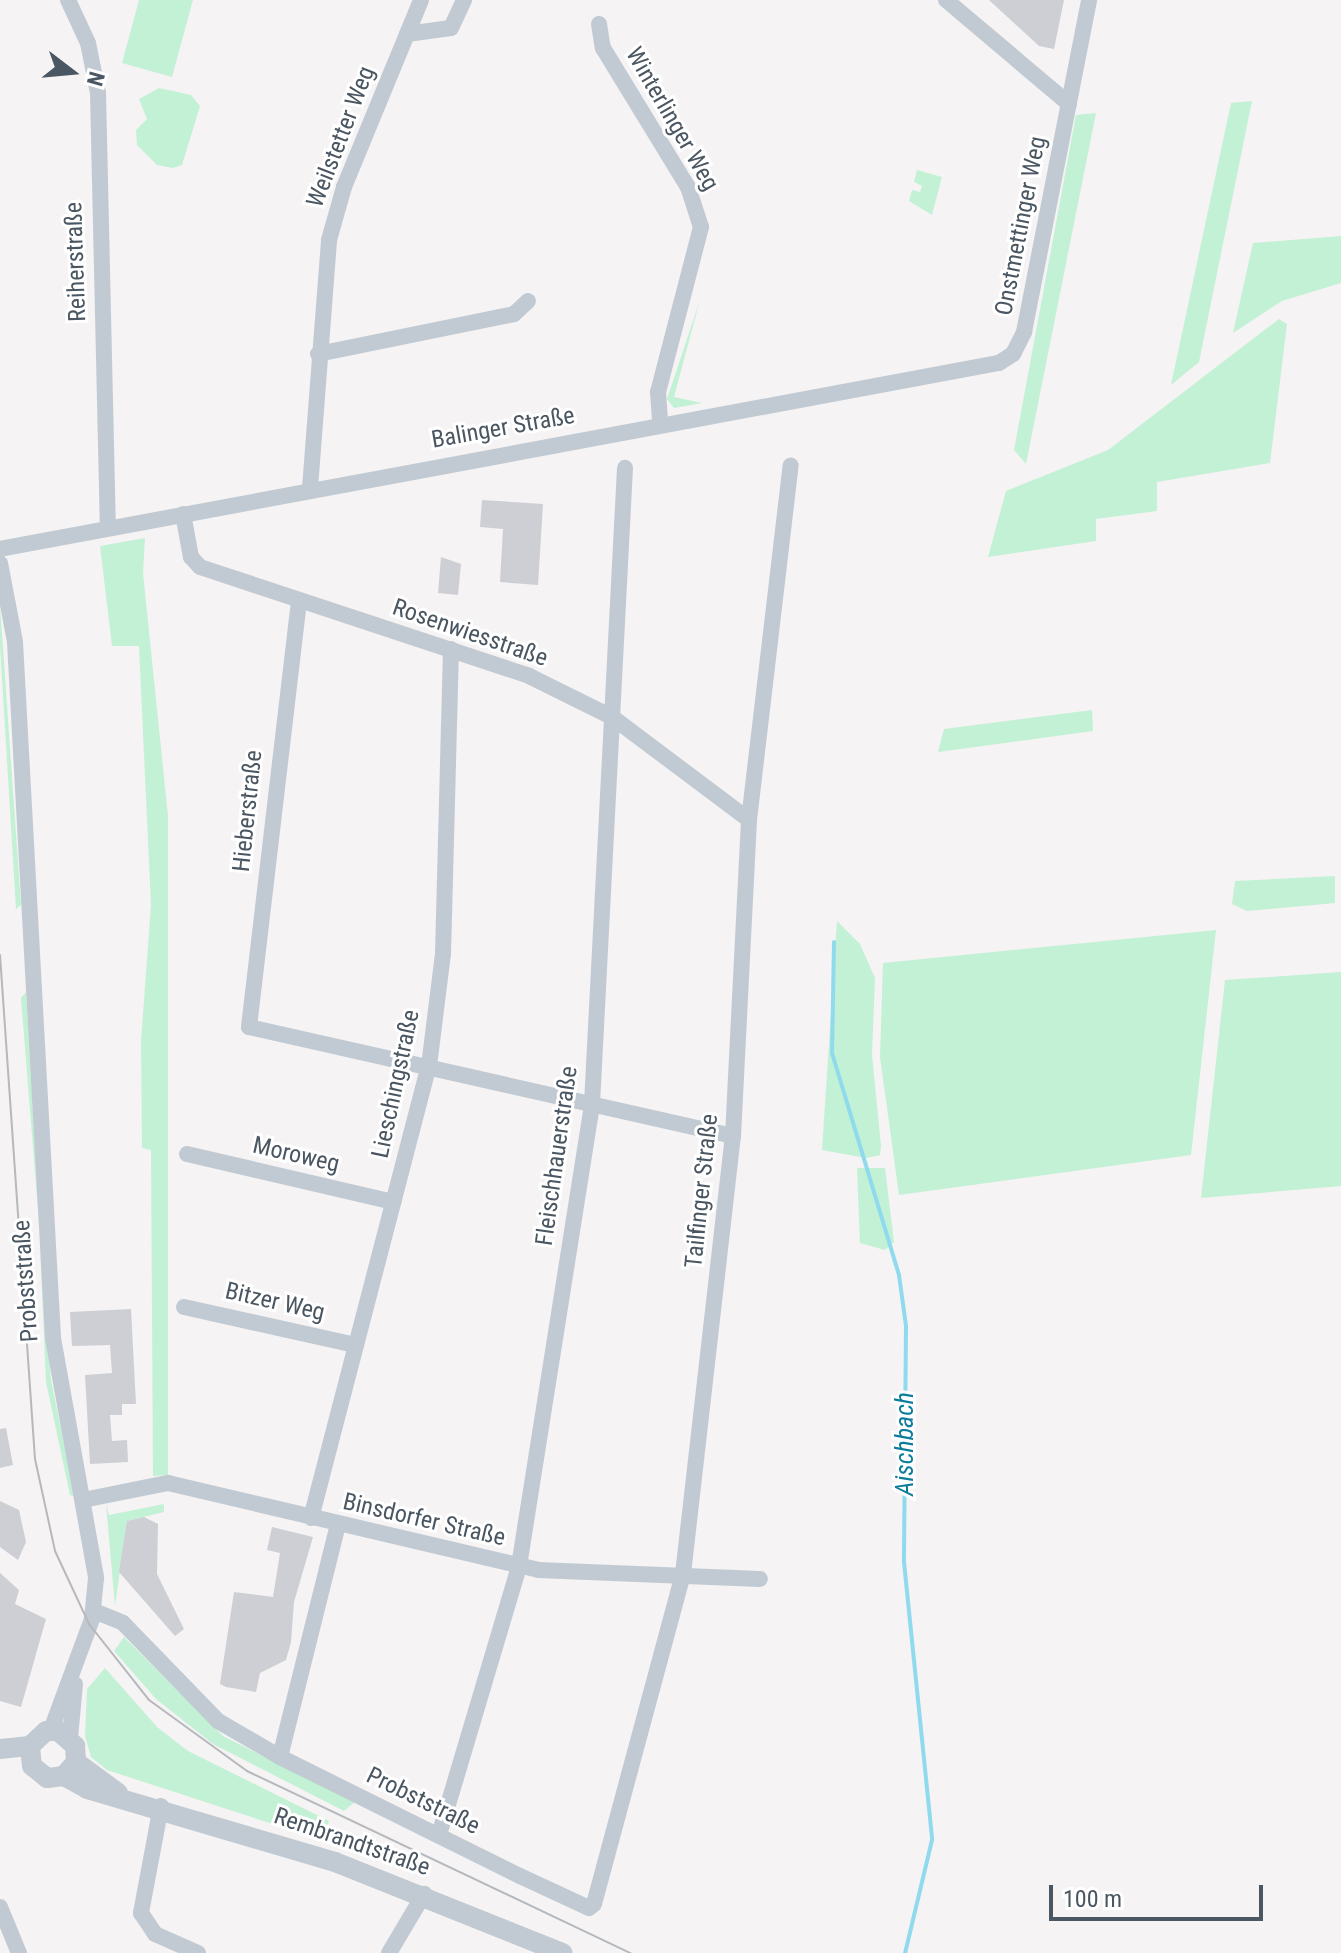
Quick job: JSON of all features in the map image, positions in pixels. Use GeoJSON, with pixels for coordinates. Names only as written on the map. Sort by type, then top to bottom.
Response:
{"type":"FeatureCollection","features":[{"type":"Feature","properties":{"kind":"street","name":"Reiherstraße"},"geometry":{"type":"LineString","coordinates":[[68,0],[88,43],[98,93],[108,528]]}},
{"type":"Feature","properties":{"kind":"street","name":"Weilstetter Weg"},"geometry":{"type":"LineString","coordinates":[[310,488],[329,240],[348,176],[421,0]]}},
{"type":"Feature","properties":{"kind":"street"},"geometry":{"type":"LineString","coordinates":[[407,34],[451,28],[464,0]]}},
{"type":"Feature","properties":{"kind":"street"},"geometry":{"type":"LineString","coordinates":[[946,0],[1069,104]]}},
{"type":"Feature","properties":{"kind":"street","name":"Onstmettinger Weg"},"geometry":{"type":"LineString","coordinates":[[1013,354],[1024,332],[1089,0]]}},
{"type":"Feature","properties":{"kind":"street","name":"Winterlinger Weg"},"geometry":{"type":"LineString","coordinates":[[599,24],[603,48],[688,187],[701,227],[658,392],[660,424]]}},
{"type":"Feature","properties":{"kind":"street"},"geometry":{"type":"LineString","coordinates":[[318,354],[514,314],[528,301]]}},
{"type":"Feature","properties":{"kind":"street","name":"Balinger Straße"},"geometry":{"type":"LineString","coordinates":[[0,549],[310,488],[999,363],[1013,354]]}},
{"type":"Feature","properties":{"kind":"street","name":"Tailfinger Straße"},"geometry":{"type":"LineString","coordinates":[[589,1908],[597,1897],[683,1574],[733,1136],[749,820],[791,465]]}},
{"type":"Feature","properties":{"kind":"street","name":"Fleischhauerstraße"},"geometry":{"type":"LineString","coordinates":[[439,1835],[519,1566],[592,1104],[625,468]]}},
{"type":"Feature","properties":{"kind":"street","name":"Rosenwiesstraße"},"geometry":{"type":"LineString","coordinates":[[183,514],[191,557],[200,567],[529,676],[612,717],[749,820]]}},
{"type":"Feature","properties":{"kind":"street","name":"Probststraße"},"geometry":{"type":"LineString","coordinates":[[0,563],[15,642],[53,1338],[93,1552],[93,1615],[61,1734]]}},
{"type":"Feature","properties":{"kind":"street","name":"Hieberstraße"},"geometry":{"type":"LineString","coordinates":[[299,601],[249,1027],[429,1066]]}},
{"type":"Feature","properties":{"kind":"street","name":"Lieschingstraße"},"geometry":{"type":"LineString","coordinates":[[311,1518],[429,1066],[444,940],[451,649]]}},
{"type":"Feature","properties":{"kind":"street"},"geometry":{"type":"LineString","coordinates":[[429,1066],[733,1136]]}},
{"type":"Feature","properties":{"kind":"street","name":"Moroweg"},"geometry":{"type":"LineString","coordinates":[[187,1154],[394,1202]]}},
{"type":"Feature","properties":{"kind":"street","name":"Bitzer Weg"},"geometry":{"type":"LineString","coordinates":[[184,1307],[356,1345]]}},
{"type":"Feature","properties":{"kind":"street","name":"Binsdorfer Straße"},"geometry":{"type":"LineString","coordinates":[[83,1500],[168,1483],[519,1566],[760,1579]]}},
{"type":"Feature","properties":{"kind":"street"},"geometry":{"type":"LineString","coordinates":[[280,1757],[338,1525]]}},
{"type":"Feature","properties":{"kind":"street","name":"Probststraße"},"geometry":{"type":"LineString","coordinates":[[93,1615],[123,1623],[218,1721],[280,1757],[589,1908]]}},
{"type":"Feature","properties":{"kind":"street"},"geometry":{"type":"LineString","coordinates":[[30,1754],[61,1734],[70,1769]]}},
{"type":"Feature","properties":{"kind":"street","name":"Rembrandtstraße"},"geometry":{"type":"LineString","coordinates":[[0,1749],[30,1754],[47,1778],[70,1769],[118,1793],[424,1894],[563,1953]]}},
{"type":"Feature","properties":{"kind":"street","name":"Rembrandtstraße"},"geometry":{"type":"LineString","coordinates":[[0,1763],[30,1754]]}},
{"type":"Feature","properties":{"kind":"street"},"geometry":{"type":"LineString","coordinates":[[161,1806],[140,1894],[146,1925],[198,1953]]}},
{"type":"Feature","properties":{"kind":"street"},"geometry":{"type":"LineString","coordinates":[[389,1953],[424,1894]]}},
{"type":"Feature","properties":{"kind":"street"},"geometry":{"type":"LineString","coordinates":[[0,1907],[19,1953]]}},
{"type":"Feature","properties":{"kind":"green space"},"geometry":{"type":"Polygon","coordinates":[[[139,0],[193,0],[172,77],[122,63],[139,0]]]}},
{"type":"Feature","properties":{"kind":"green space"},"geometry":{"type":"Polygon","coordinates":[[[159,88],[191,95],[200,106],[182,165],[173,168],[157,165],[137,145],[136,130],[147,119],[139,99],[159,88]]]}},
{"type":"Feature","properties":{"kind":"green space"},"geometry":{"type":"Polygon","coordinates":[[[1252,101],[1199,362],[1171,385],[1231,103],[1252,101]]]}},
{"type":"Feature","properties":{"kind":"green space"},"geometry":{"type":"Polygon","coordinates":[[[1096,113],[1026,464],[1014,450],[1076,115],[1096,113]]]}},
{"type":"Feature","properties":{"kind":"green space"},"geometry":{"type":"Polygon","coordinates":[[[917,170],[942,177],[932,215],[909,201],[912,190],[920,192],[922,186],[914,182],[917,170]]]}},
{"type":"Feature","properties":{"kind":"green space"},"geometry":{"type":"Polygon","coordinates":[[[1341,236],[1341,283],[1282,301],[1233,333],[1253,243],[1341,236]]]}},
{"type":"Feature","properties":{"kind":"green space"},"geometry":{"type":"Polygon","coordinates":[[[700,300],[674,397],[702,403],[674,408],[667,399],[700,300]]]}},
{"type":"Feature","properties":{"kind":"green space"},"geometry":{"type":"Polygon","coordinates":[[[1279,319],[1287,324],[1270,463],[1157,482],[1157,511],[1096,519],[1096,541],[988,557],[1006,491],[1108,450],[1279,319]]]}},
{"type":"Feature","properties":{"kind":"green space"},"geometry":{"type":"Polygon","coordinates":[[[145,538],[143,573],[168,816],[168,1475],[153,1476],[151,1150],[142,1148],[141,1041],[151,905],[139,646],[112,646],[100,546],[145,538]]]}},
{"type":"Feature","properties":{"kind":"green space"},"geometry":{"type":"Polygon","coordinates":[[[0,606],[21,905],[16,909],[0,645],[0,606]]]}},
{"type":"Feature","properties":{"kind":"green space"},"geometry":{"type":"Polygon","coordinates":[[[1092,710],[1093,731],[938,752],[944,729],[1092,710]]]}},
{"type":"Feature","properties":{"kind":"green space"},"geometry":{"type":"Polygon","coordinates":[[[1335,876],[1335,903],[1247,911],[1232,904],[1235,881],[1335,876]]]}},
{"type":"Feature","properties":{"kind":"green space"},"geometry":{"type":"Polygon","coordinates":[[[837,921],[860,944],[875,978],[872,1055],[881,1146],[880,1155],[866,1158],[822,1150],[837,921]]]}},
{"type":"Feature","properties":{"kind":"green space"},"geometry":{"type":"Polygon","coordinates":[[[1216,930],[1191,1155],[899,1195],[880,1057],[883,963],[1216,930]]]}},
{"type":"Feature","properties":{"kind":"green space"},"geometry":{"type":"Polygon","coordinates":[[[1341,972],[1341,1186],[1201,1198],[1225,980],[1341,972]]]}},
{"type":"Feature","properties":{"kind":"green space"},"geometry":{"type":"Polygon","coordinates":[[[26,992],[40,1235],[21,998],[26,992]]]}},
{"type":"Feature","properties":{"kind":"green space"},"geometry":{"type":"Polygon","coordinates":[[[857,1168],[885,1168],[894,1242],[885,1250],[860,1243],[857,1168]]]}},
{"type":"Feature","properties":{"kind":"green space"},"geometry":{"type":"Polygon","coordinates":[[[40,1245],[51,1380],[75,1497],[70,1495],[46,1382],[40,1245]]]}},
{"type":"Feature","properties":{"kind":"green space"},"geometry":{"type":"Polygon","coordinates":[[[106,1504],[109,1515],[164,1504],[164,1512],[127,1521],[115,1606],[106,1504]]]}},
{"type":"Feature","properties":{"kind":"green space"},"geometry":{"type":"Polygon","coordinates":[[[124,1637],[223,1736],[355,1802],[344,1811],[213,1744],[156,1699],[114,1651],[124,1637]]]}},
{"type":"Feature","properties":{"kind":"green space"},"geometry":{"type":"Polygon","coordinates":[[[105,1668],[157,1727],[188,1751],[329,1821],[327,1827],[339,1831],[334,1844],[107,1770],[91,1757],[85,1736],[87,1689],[105,1668]]]}},
{"type":"Feature","properties":{"kind":"building"},"geometry":{"type":"Polygon","coordinates":[[[989,0],[1064,0],[1054,49],[1039,46],[989,0]]]}},
{"type":"Feature","properties":{"kind":"building"},"geometry":{"type":"Polygon","coordinates":[[[482,500],[543,504],[538,585],[500,582],[503,529],[480,527],[482,500]]]}},
{"type":"Feature","properties":{"kind":"building"},"geometry":{"type":"Polygon","coordinates":[[[441,557],[461,564],[458,595],[438,593],[441,557]]]}},
{"type":"Feature","properties":{"kind":"building"},"geometry":{"type":"Polygon","coordinates":[[[131,1309],[136,1404],[122,1404],[122,1415],[110,1415],[112,1441],[127,1440],[128,1462],[90,1464],[85,1375],[112,1373],[110,1345],[72,1346],[70,1312],[131,1309]]]}},
{"type":"Feature","properties":{"kind":"building"},"geometry":{"type":"Polygon","coordinates":[[[6,1428],[13,1465],[0,1468],[0,1429],[6,1428]]]}},
{"type":"Feature","properties":{"kind":"building"},"geometry":{"type":"Polygon","coordinates":[[[0,1501],[19,1510],[26,1542],[18,1560],[0,1547],[0,1501]]]}},
{"type":"Feature","properties":{"kind":"building"},"geometry":{"type":"Polygon","coordinates":[[[144,1517],[158,1524],[157,1574],[184,1629],[175,1636],[119,1572],[127,1521],[144,1517]]]}},
{"type":"Feature","properties":{"kind":"building"},"geometry":{"type":"Polygon","coordinates":[[[272,1527],[313,1537],[294,1602],[291,1642],[286,1660],[260,1673],[256,1692],[226,1687],[220,1684],[234,1592],[273,1597],[280,1553],[267,1550],[272,1527]]]}},
{"type":"Feature","properties":{"kind":"building"},"geometry":{"type":"Polygon","coordinates":[[[0,1573],[19,1590],[15,1604],[46,1619],[21,1707],[0,1701],[0,1573]]]}},
{"type":"Feature","properties":{"kind":"waterway","name":"Aischbach"},"geometry":{"type":"LineString","coordinates":[[834,942],[832,1053],[899,1275],[906,1326],[904,1562],[932,1840],[905,1953]]}},
{"type":"Feature","properties":{"kind":"tram line"},"geometry":{"type":"LineString","coordinates":[[0,955],[35,1459],[55,1551],[89,1624],[149,1700],[247,1771],[631,1953]]}}]}
